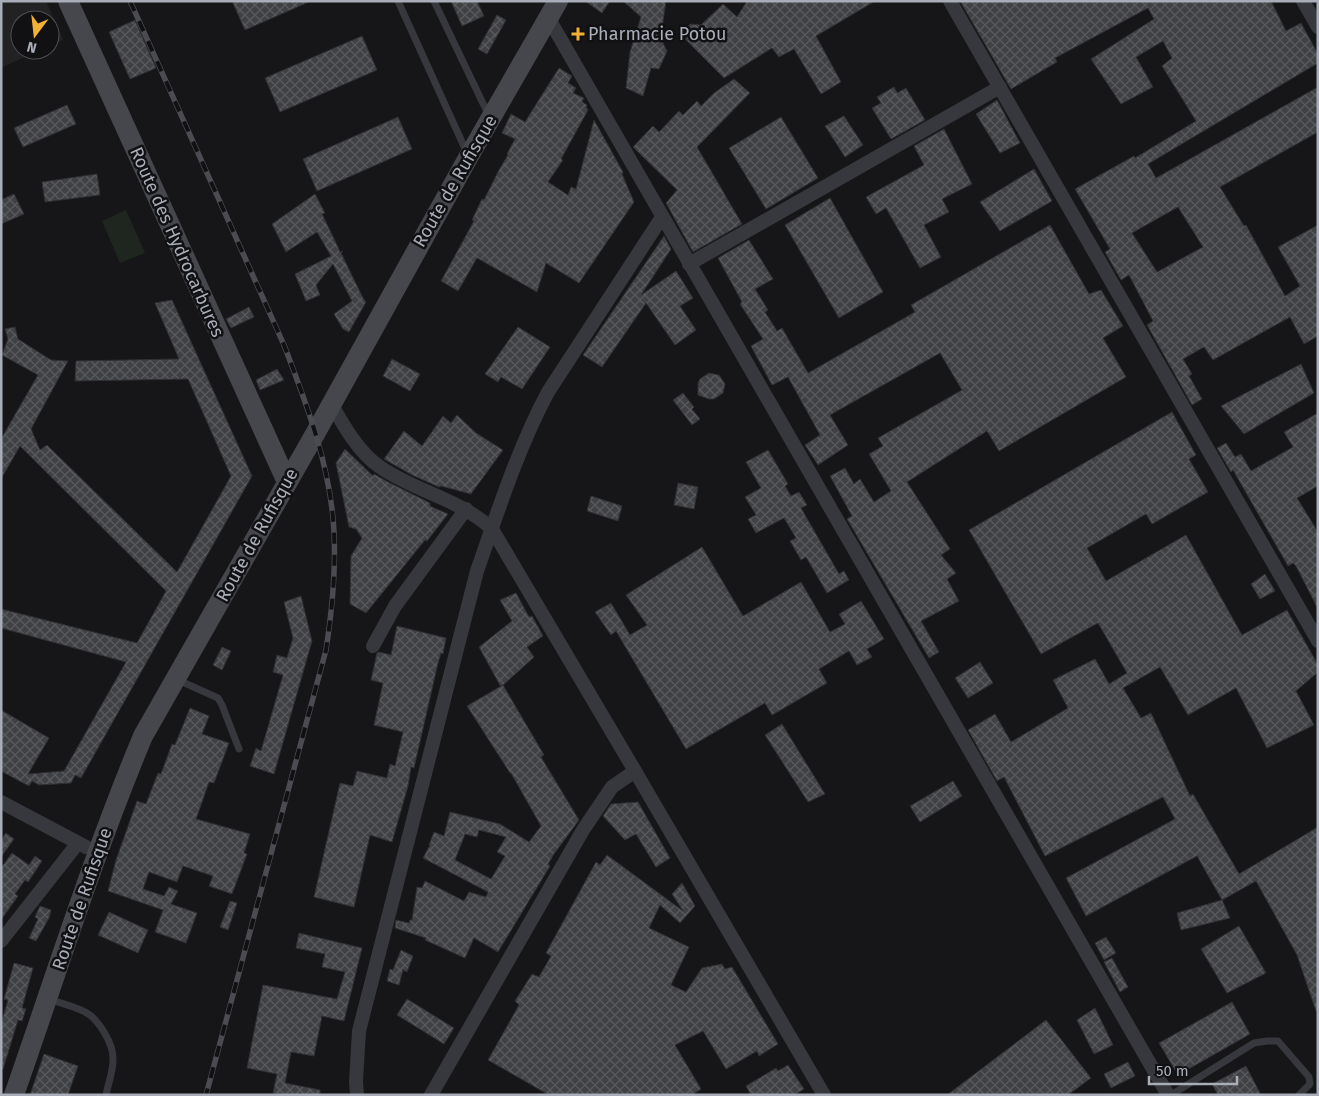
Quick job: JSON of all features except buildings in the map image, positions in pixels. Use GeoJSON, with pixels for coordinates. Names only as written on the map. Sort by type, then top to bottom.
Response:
{"type":"FeatureCollection","features":[{"type":"Feature","properties":{"kind":"main road","name":"Route des Hydrocarbures"},"geometry":{"type":"LineString","coordinates":[[68,1],[287,482]]}},
{"type":"Feature","properties":{"kind":"main road","name":"Route de Rufisque"},"geometry":{"type":"LineString","coordinates":[[14,1095],[98,852],[143,736],[468,156],[553,10]]}},
{"type":"Feature","properties":{"kind":"street"},"geometry":{"type":"LineString","coordinates":[[950,1],[1318,641]]}},
{"type":"Feature","properties":{"kind":"street"},"geometry":{"type":"LineString","coordinates":[[1303,1],[1318,27]]}},
{"type":"Feature","properties":{"kind":"street"},"geometry":{"type":"LineString","coordinates":[[553,10],[689,264],[1170,1095]]}},
{"type":"Feature","properties":{"kind":"street"},"geometry":{"type":"LineString","coordinates":[[689,264],[1000,87]]}},
{"type":"Feature","properties":{"kind":"street"},"geometry":{"type":"LineString","coordinates":[[357,1095],[359,1031],[477,572],[533,421],[548,392],[662,216]]}},
{"type":"Feature","properties":{"kind":"street"},"geometry":{"type":"LineString","coordinates":[[331,403],[355,443],[378,466],[402,480],[466,509],[480,517],[492,529],[636,771],[824,1095]]}},
{"type":"Feature","properties":{"kind":"street"},"geometry":{"type":"LineString","coordinates":[[373,646],[395,606],[466,509]]}},
{"type":"Feature","properties":{"kind":"street"},"geometry":{"type":"LineString","coordinates":[[431,1095],[583,830],[612,787],[636,771]]}},
{"type":"Feature","properties":{"kind":"street"},"geometry":{"type":"LineString","coordinates":[[1,802],[98,852]]}},
{"type":"Feature","properties":{"kind":"street"},"geometry":{"type":"LineString","coordinates":[[1,941],[78,843]]}},
{"type":"Feature","properties":{"kind":"lane"},"geometry":{"type":"LineString","coordinates":[[398,1],[468,156]]}},
{"type":"Feature","properties":{"kind":"lane"},"geometry":{"type":"LineString","coordinates":[[434,1],[491,119]]}},
{"type":"Feature","properties":{"kind":"lane"},"geometry":{"type":"LineString","coordinates":[[176,679],[218,698],[239,749]]}},
{"type":"Feature","properties":{"kind":"lane"},"geometry":{"type":"LineString","coordinates":[[48,998],[86,1012],[109,1039],[112,1047],[113,1061],[106,1095]]}},
{"type":"Feature","properties":{"kind":"lane"},"geometry":{"type":"LineString","coordinates":[[1170,1095],[1254,1043],[1268,1040],[1278,1041],[1309,1077],[1310,1084],[1299,1095]]}},
{"type":"Feature","properties":{"kind":"shaded area"},"geometry":{"type":"Polygon","coordinates":[[[1,1],[46,1],[50,10],[10,10],[10,60],[18,60],[1,68],[1,1]]]}},
{"type":"Feature","properties":{"kind":"shaded area"},"geometry":{"type":"Polygon","coordinates":[[[126,210],[145,253],[120,263],[102,221],[126,210]]]}},
{"type":"Feature","properties":{"kind":"railway"},"geometry":{"type":"LineString","coordinates":[[130,1],[284,345],[309,414],[323,461],[332,508],[334,532],[333,591],[326,650],[206,1095]]}},
{"type":"Feature","properties":{"kind":"place","name":"Pharmacie Potou"},"geometry":{"type":"Point","coordinates":[578,34]}}]}
